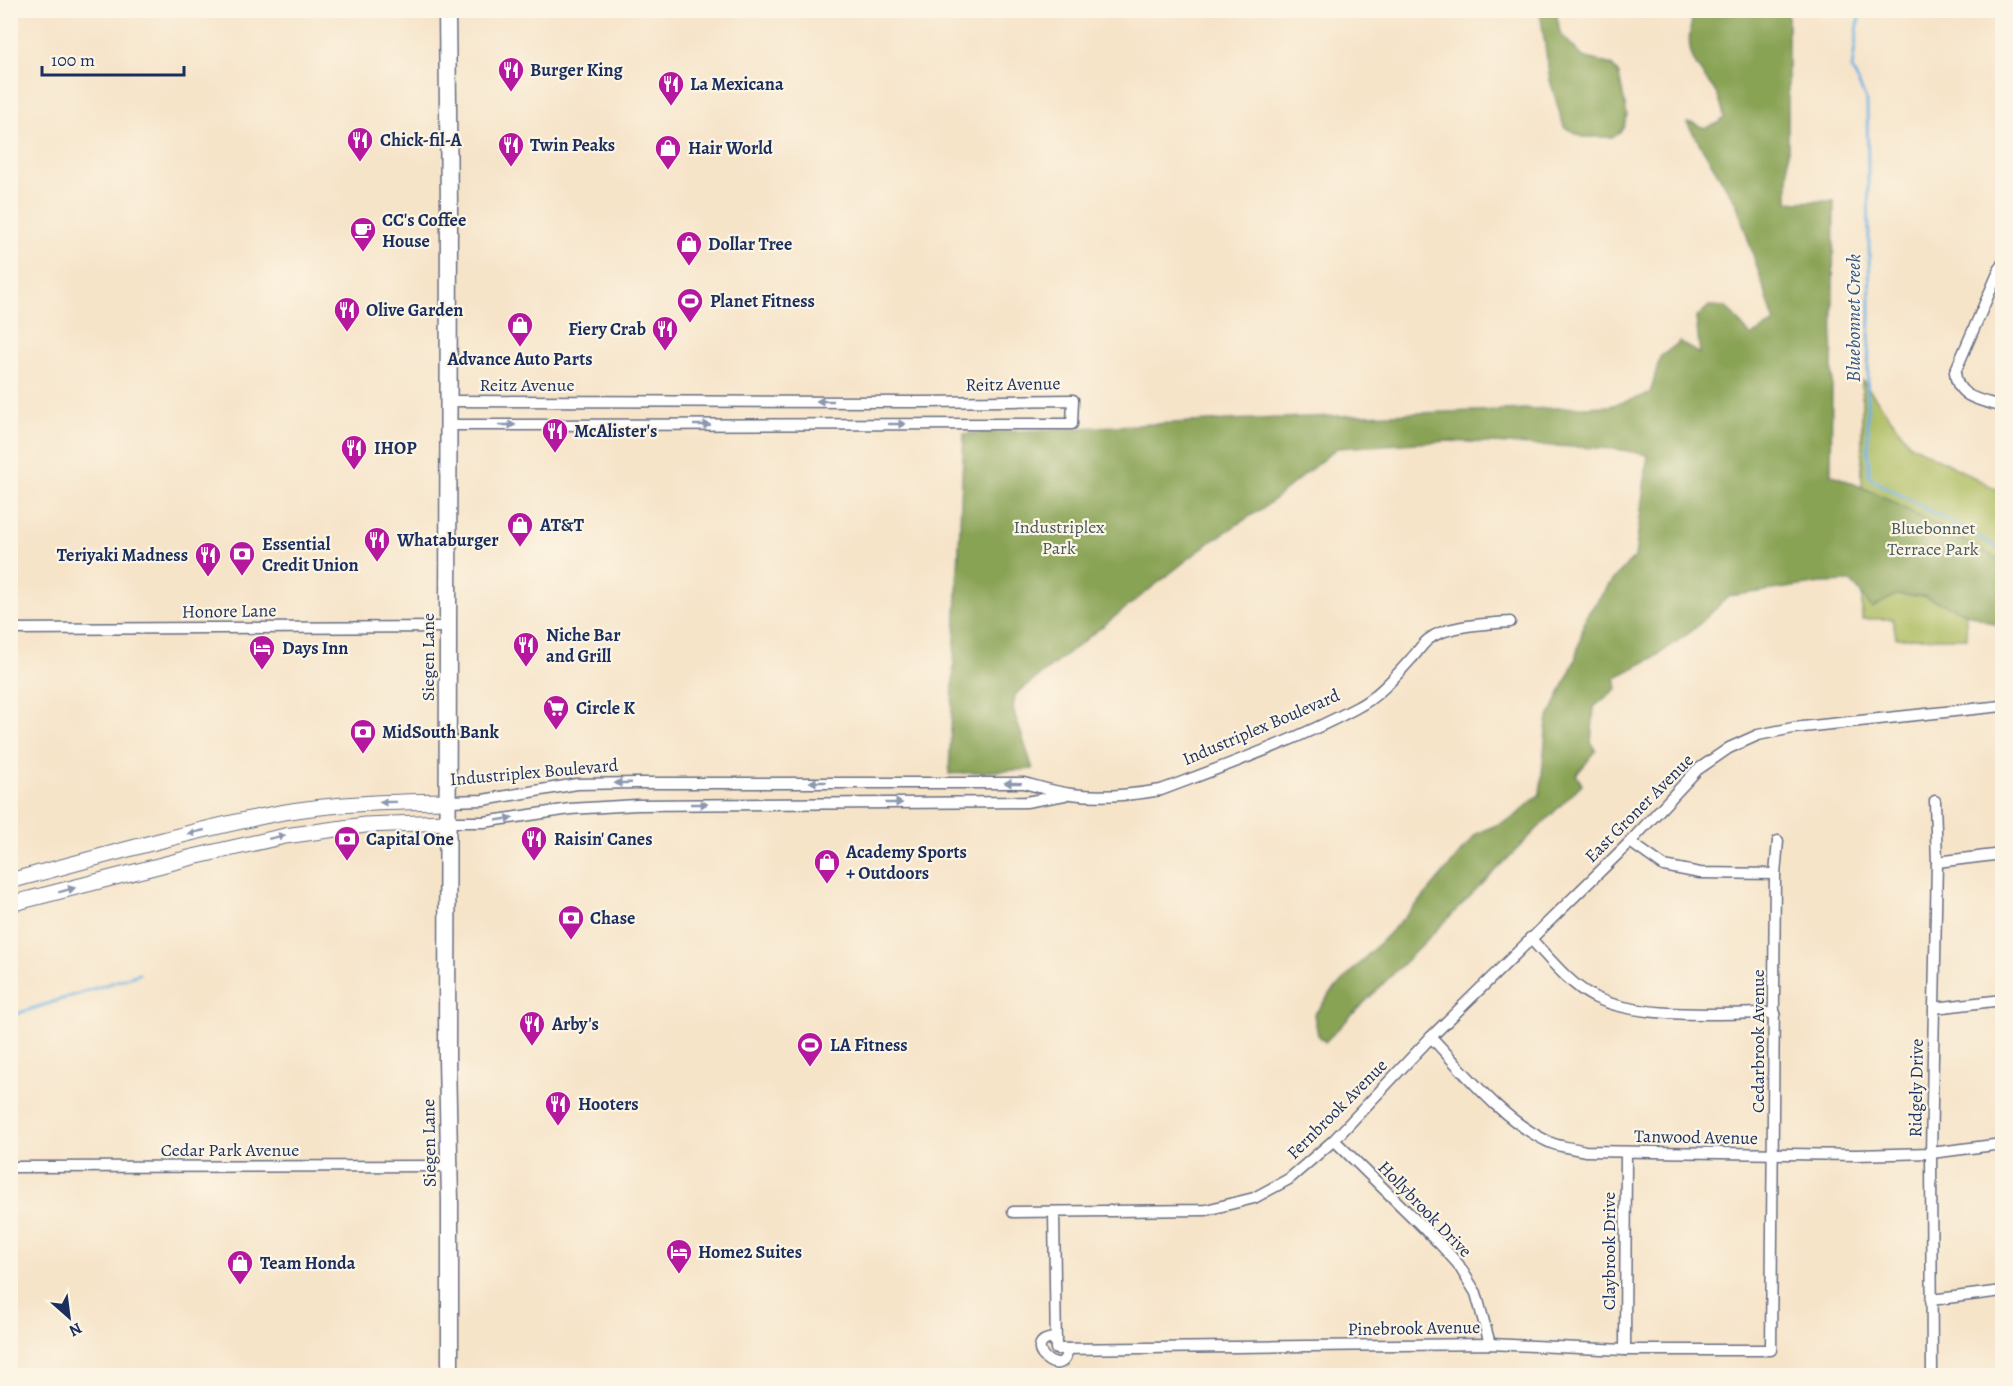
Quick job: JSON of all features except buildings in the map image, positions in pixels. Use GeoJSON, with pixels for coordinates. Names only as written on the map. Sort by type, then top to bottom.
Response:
{"type":"FeatureCollection","features":[{"type":"Feature","properties":{"kind":"main road","name":"Siegen Lane"},"geometry":{"type":"LineString","coordinates":[[447,10],[449,425],[446,822],[450,1376]]}},
{"type":"Feature","properties":{"kind":"street"},"geometry":{"type":"LineString","coordinates":[[2002,264],[1955,372],[1956,384],[1965,394],[2002,407]]}},
{"type":"Feature","properties":{"kind":"street","name":"Reitz Avenue"},"geometry":{"type":"LineString","coordinates":[[449,401],[1073,400],[1072,424],[449,425]]}},
{"type":"Feature","properties":{"kind":"street","name":"Industriplex Boulevard"},"geometry":{"type":"LineString","coordinates":[[10,881],[187,834],[280,813],[364,802],[483,800],[577,784],[1024,783],[1070,794],[1104,795],[1161,790],[1319,727],[1359,707],[1374,697],[1431,638],[1446,631],[1482,624],[1510,622]]}},
{"type":"Feature","properties":{"kind":"street","name":"Honore Lane"},"geometry":{"type":"LineString","coordinates":[[10,629],[448,627]]}},
{"type":"Feature","properties":{"kind":"street","name":"East Groner Avenue"},"geometry":{"type":"LineString","coordinates":[[1530,938],[1630,842],[1697,770],[1729,748],[1758,735],[1793,728],[2002,706]]}},
{"type":"Feature","properties":{"kind":"street","name":"Industriplex Boulevard"},"geometry":{"type":"LineString","coordinates":[[10,904],[192,857],[285,836],[366,825],[484,822],[570,809],[636,805],[1026,802],[1070,794]]}},
{"type":"Feature","properties":{"kind":"street","name":"Ridgely Drive"},"geometry":{"type":"LineString","coordinates":[[1932,1376],[1931,1153],[1937,862],[1935,801]]}},
{"type":"Feature","properties":{"kind":"street","name":"Cedarbrook Avenue"},"geometry":{"type":"LineString","coordinates":[[1771,1350],[1775,874],[1778,841]]}},
{"type":"Feature","properties":{"kind":"street"},"geometry":{"type":"LineString","coordinates":[[1630,842],[1664,866],[1700,873],[1775,874]]}},
{"type":"Feature","properties":{"kind":"street"},"geometry":{"type":"LineString","coordinates":[[1937,862],[2002,854]]}},
{"type":"Feature","properties":{"kind":"street"},"geometry":{"type":"LineString","coordinates":[[1530,938],[1568,977],[1593,996],[1626,1009],[1665,1012],[1775,1013]]}},
{"type":"Feature","properties":{"kind":"street","name":"Fernbrook Avenue"},"geometry":{"type":"LineString","coordinates":[[1013,1212],[1206,1210],[1254,1198],[1289,1179],[1334,1140],[1431,1037],[1530,938]]}},
{"type":"Feature","properties":{"kind":"street"},"geometry":{"type":"LineString","coordinates":[[1935,1008],[2002,1000]]}},
{"type":"Feature","properties":{"kind":"street","name":"Tanwood Avenue"},"geometry":{"type":"LineString","coordinates":[[1431,1037],[1487,1096],[1520,1125],[1551,1143],[1585,1151],[1856,1155],[1931,1153],[2002,1144]]}},
{"type":"Feature","properties":{"kind":"street","name":"Hollybrook Drive"},"geometry":{"type":"LineString","coordinates":[[1334,1140],[1458,1264],[1476,1293],[1490,1344]]}},
{"type":"Feature","properties":{"kind":"street","name":"Claybrook Drive"},"geometry":{"type":"LineString","coordinates":[[1625,1350],[1626,1153]]}},
{"type":"Feature","properties":{"kind":"street","name":"Cedar Park Avenue"},"geometry":{"type":"LineString","coordinates":[[10,1167],[449,1166]]}},
{"type":"Feature","properties":{"kind":"street","name":"Pinebrook Avenue"},"geometry":{"type":"LineString","coordinates":[[1054,1212],[1060,1346],[1490,1344],[1625,1350],[1771,1350]]}},
{"type":"Feature","properties":{"kind":"street"},"geometry":{"type":"LineString","coordinates":[[1931,1300],[2002,1291]]}},
{"type":"Feature","properties":{"kind":"green space"},"geometry":{"type":"Polygon","coordinates":[[[1540,11],[1556,11],[1560,33],[1583,57],[1612,65],[1619,75],[1627,115],[1624,126],[1614,137],[1583,137],[1564,127],[1550,80],[1540,11]]]}},
{"type":"Feature","properties":{"kind":"green space","name":"Industriplex Park"},"geometry":{"type":"Polygon","coordinates":[[[1694,11],[1788,11],[1788,202],[1834,201],[1831,474],[1882,496],[2002,561],[2002,627],[1923,596],[1896,595],[1872,608],[1852,582],[1821,583],[1729,596],[1692,631],[1656,656],[1615,678],[1617,688],[1594,707],[1591,744],[1596,751],[1576,775],[1582,784],[1325,1042],[1318,1035],[1314,1015],[1330,994],[1422,899],[1477,833],[1513,818],[1540,794],[1547,722],[1575,660],[1586,616],[1614,578],[1635,557],[1648,455],[1617,449],[1449,441],[1337,448],[1266,506],[1210,542],[1015,695],[1013,709],[1033,769],[949,774],[964,434],[1229,420],[1610,406],[1650,394],[1660,357],[1680,342],[1700,354],[1696,318],[1709,306],[1726,307],[1751,336],[1775,323],[1737,205],[1687,123],[1705,128],[1724,118],[1716,93],[1694,61],[1690,49],[1694,11]]]}},
{"type":"Feature","properties":{"kind":"green space","name":"Bluebonnet Terrace Park"},"geometry":{"type":"Polygon","coordinates":[[[1862,380],[1910,444],[2002,492],[2002,605],[1965,607],[1967,638],[1896,638],[1893,619],[1862,619],[1862,380]]]}},
{"type":"Feature","properties":{"kind":"waterway","name":"Bluebonnet Creek"},"geometry":{"type":"LineString","coordinates":[[1860,10],[1852,69],[1867,102],[1870,317],[1867,399],[1869,475],[1873,480],[2002,550]]}},
{"type":"Feature","properties":{"kind":"waterway"},"geometry":{"type":"LineString","coordinates":[[10,1016],[139,974]]}},
{"type":"Feature","properties":{"kind":"place","name":"Burger King"},"geometry":{"type":"Point","coordinates":[511,93]}},
{"type":"Feature","properties":{"kind":"place","name":"La Mexicana"},"geometry":{"type":"Point","coordinates":[671,107]}},
{"type":"Feature","properties":{"kind":"place","name":"Chick-fil-A"},"geometry":{"type":"Point","coordinates":[360,163]}},
{"type":"Feature","properties":{"kind":"place","name":"Twin Peaks"},"geometry":{"type":"Point","coordinates":[511,168]}},
{"type":"Feature","properties":{"kind":"place","name":"Hair World"},"geometry":{"type":"Point","coordinates":[668,171]}},
{"type":"Feature","properties":{"kind":"place","name":"CC's Coffee House"},"geometry":{"type":"Point","coordinates":[363,253]}},
{"type":"Feature","properties":{"kind":"place","name":"Dollar Tree"},"geometry":{"type":"Point","coordinates":[689,267]}},
{"type":"Feature","properties":{"kind":"place","name":"Planet Fitness"},"geometry":{"type":"Point","coordinates":[690,324]}},
{"type":"Feature","properties":{"kind":"place","name":"Olive Garden"},"geometry":{"type":"Point","coordinates":[347,333]}},
{"type":"Feature","properties":{"kind":"place","name":"Advance Auto Parts"},"geometry":{"type":"Point","coordinates":[520,348]}},
{"type":"Feature","properties":{"kind":"place","name":"Fiery Crab"},"geometry":{"type":"Point","coordinates":[665,352]}},
{"type":"Feature","properties":{"kind":"place","name":"McAlister's"},"geometry":{"type":"Point","coordinates":[555,454]}},
{"type":"Feature","properties":{"kind":"place","name":"IHOP"},"geometry":{"type":"Point","coordinates":[354,471]}},
{"type":"Feature","properties":{"kind":"place","name":"AT&T"},"geometry":{"type":"Point","coordinates":[520,548]}},
{"type":"Feature","properties":{"kind":"place","name":"Whataburger"},"geometry":{"type":"Point","coordinates":[377,563]}},
{"type":"Feature","properties":{"kind":"place","name":"Essential Credit Union"},"geometry":{"type":"Point","coordinates":[242,577]}},
{"type":"Feature","properties":{"kind":"place","name":"Teriyaki Madness"},"geometry":{"type":"Point","coordinates":[208,578]}},
{"type":"Feature","properties":{"kind":"place","name":"Niche Bar and Grill"},"geometry":{"type":"Point","coordinates":[526,668]}},
{"type":"Feature","properties":{"kind":"place","name":"Days Inn"},"geometry":{"type":"Point","coordinates":[262,671]}},
{"type":"Feature","properties":{"kind":"place","name":"Circle K"},"geometry":{"type":"Point","coordinates":[556,731]}},
{"type":"Feature","properties":{"kind":"place","name":"MidSouth Bank"},"geometry":{"type":"Point","coordinates":[363,755]}},
{"type":"Feature","properties":{"kind":"place","name":"Capital One"},"geometry":{"type":"Point","coordinates":[347,862]}},
{"type":"Feature","properties":{"kind":"place","name":"Raisin' Canes"},"geometry":{"type":"Point","coordinates":[534,862]}},
{"type":"Feature","properties":{"kind":"place","name":"Academy Sports + Outdoors"},"geometry":{"type":"Point","coordinates":[827,885]}},
{"type":"Feature","properties":{"kind":"place","name":"Chase"},"geometry":{"type":"Point","coordinates":[571,941]}},
{"type":"Feature","properties":{"kind":"place","name":"Arby's"},"geometry":{"type":"Point","coordinates":[532,1047]}},
{"type":"Feature","properties":{"kind":"place","name":"LA Fitness"},"geometry":{"type":"Point","coordinates":[810,1068]}},
{"type":"Feature","properties":{"kind":"place","name":"Hooters"},"geometry":{"type":"Point","coordinates":[558,1127]}},
{"type":"Feature","properties":{"kind":"place","name":"Home2 Suites"},"geometry":{"type":"Point","coordinates":[679,1275]}},
{"type":"Feature","properties":{"kind":"place","name":"Team Honda"},"geometry":{"type":"Point","coordinates":[240,1286]}}]}
